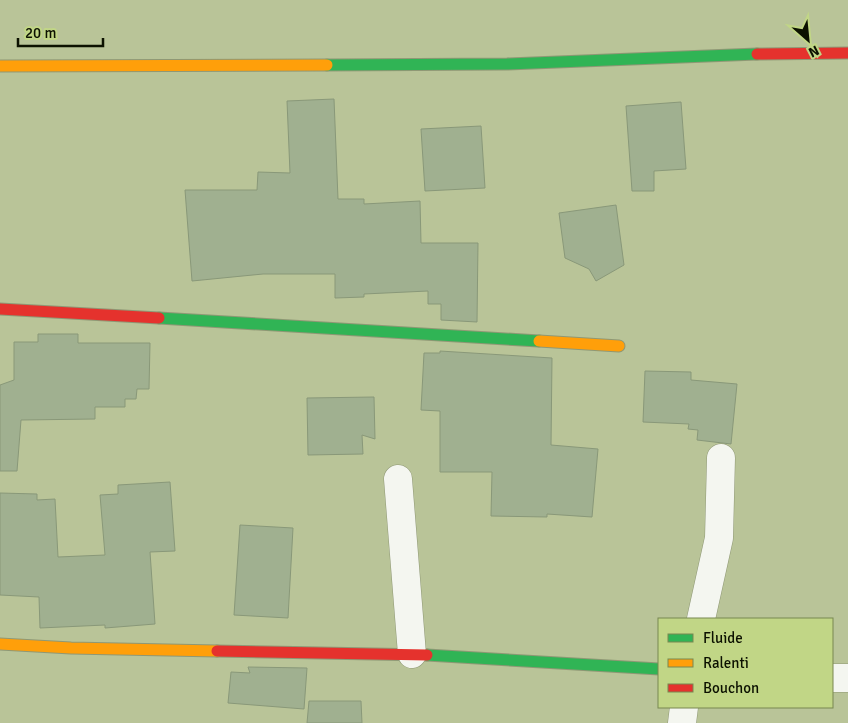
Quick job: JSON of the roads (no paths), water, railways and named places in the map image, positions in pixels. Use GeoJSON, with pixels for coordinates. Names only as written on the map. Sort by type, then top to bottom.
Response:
{"type":"FeatureCollection","features":[{"type":"Feature","properties":{"kind":"street"},"geometry":{"type":"LineString","coordinates":[[0,66],[507,64],[786,53],[848,53]]}},
{"type":"Feature","properties":{"kind":"street"},"geometry":{"type":"LineString","coordinates":[[0,309],[619,346]]}},
{"type":"Feature","properties":{"kind":"street"},"geometry":{"type":"LineString","coordinates":[[701,618],[719,538],[721,458]]}},
{"type":"Feature","properties":{"kind":"street"},"geometry":{"type":"LineString","coordinates":[[398,479],[412,654]]}},
{"type":"Feature","properties":{"kind":"street"},"geometry":{"type":"LineString","coordinates":[[0,644],[81,648],[412,654],[658,669]]}},
{"type":"Feature","properties":{"kind":"street"},"geometry":{"type":"LineString","coordinates":[[833,678],[848,678]]}},
{"type":"Feature","properties":{"kind":"street"},"geometry":{"type":"LineString","coordinates":[[682,723],[684,708]]}}]}
